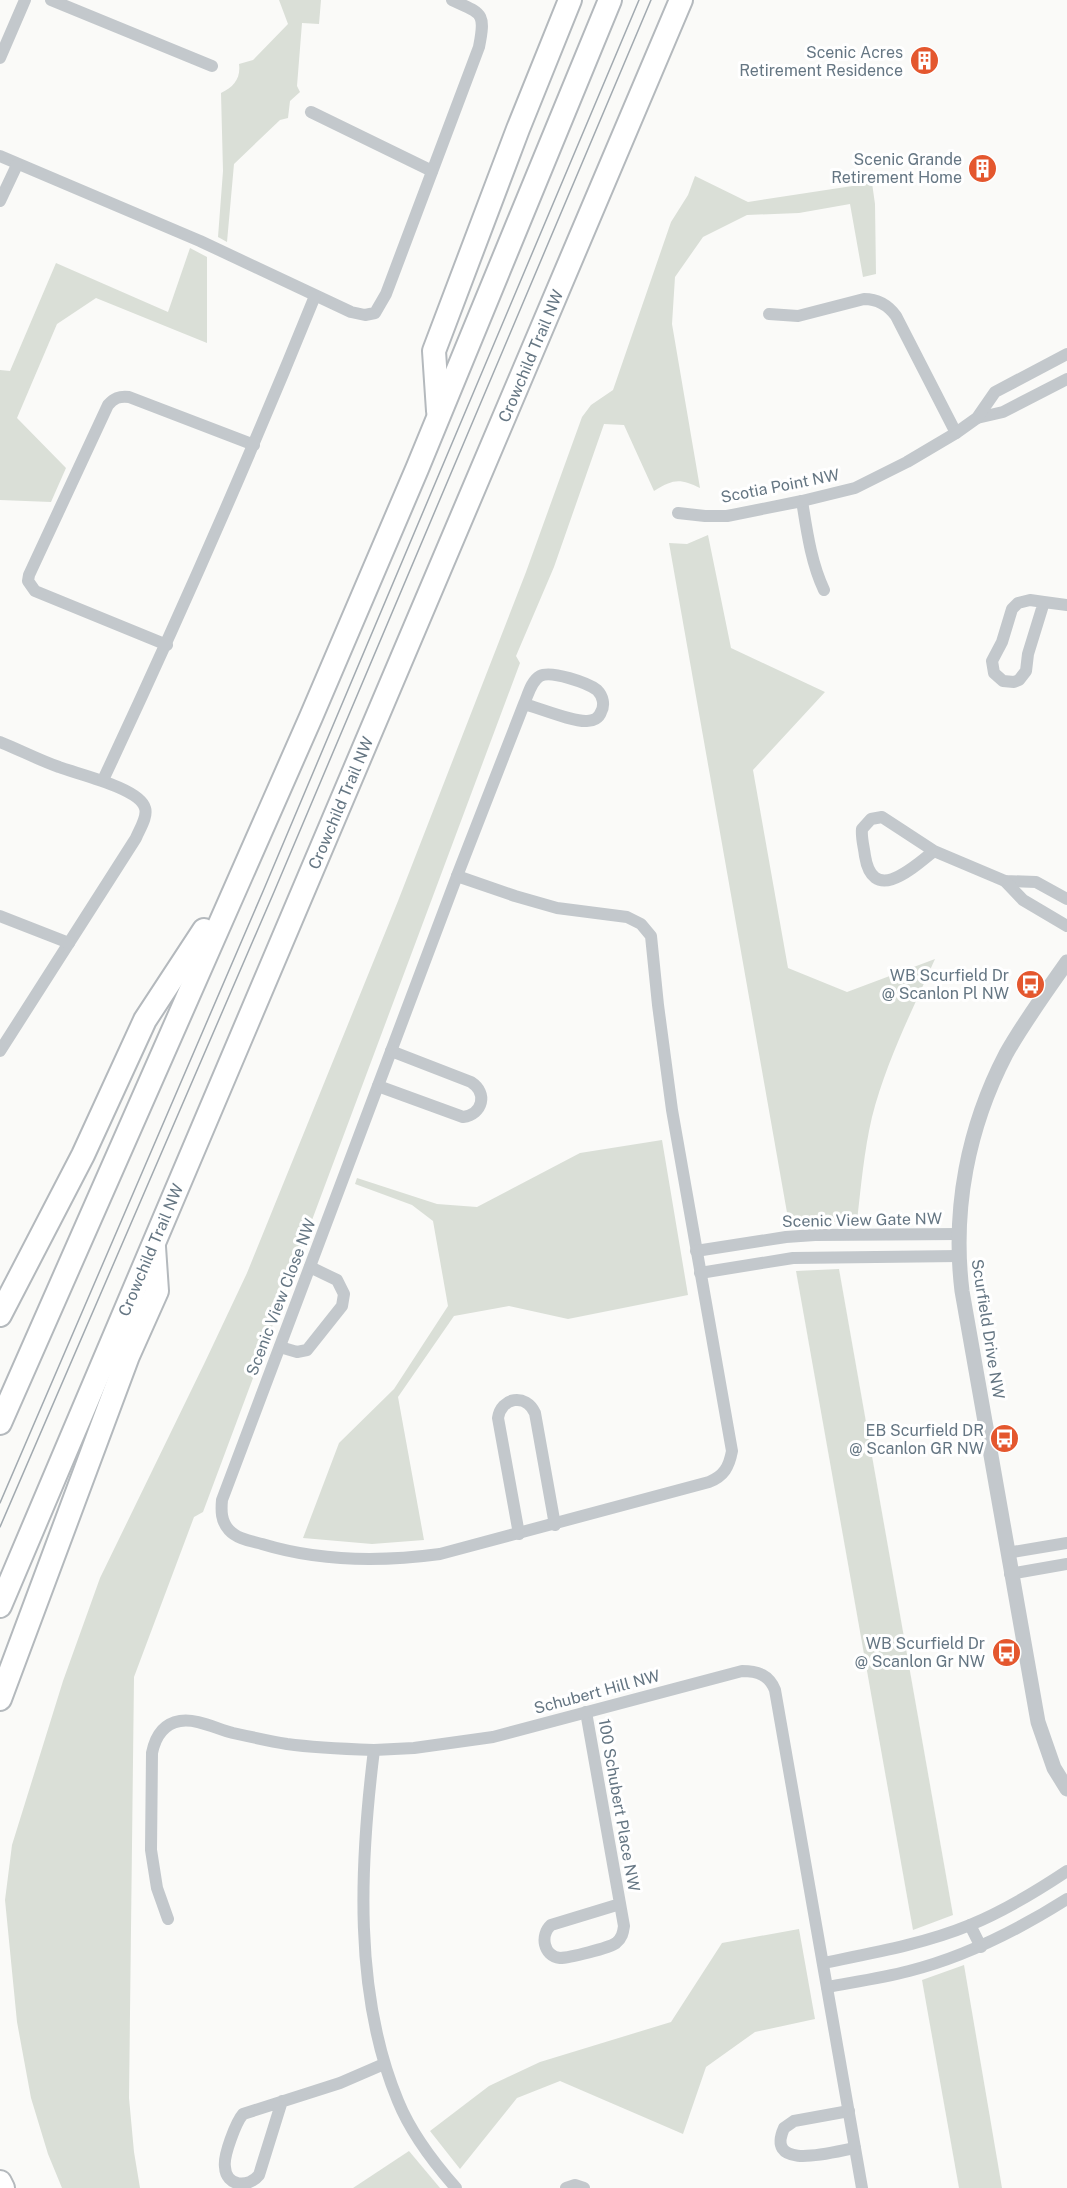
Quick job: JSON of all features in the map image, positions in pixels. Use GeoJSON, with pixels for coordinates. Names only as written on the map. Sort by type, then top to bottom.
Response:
{"type":"FeatureCollection","features":[{"type":"Feature","properties":{"kind":"highway"},"geometry":{"type":"LineString","coordinates":[[518,129],[523,93],[556,0]]}},
{"type":"Feature","properties":{"kind":"highway"},"geometry":{"type":"LineString","coordinates":[[438,416],[434,351],[518,129],[570,0]]}},
{"type":"Feature","properties":{"kind":"highway"},"geometry":{"type":"LineString","coordinates":[[0,1423],[311,717],[610,0]]}},
{"type":"Feature","properties":{"kind":"highway","name":"Crowchild Trail NW"},"geometry":{"type":"LineString","coordinates":[[0,1606],[681,0]]}},
{"type":"Feature","properties":{"kind":"highway"},"geometry":{"type":"LineString","coordinates":[[0,1315],[83,1155],[145,1020],[239,879]]}},
{"type":"Feature","properties":{"kind":"highway"},"geometry":{"type":"LineString","coordinates":[[0,1699],[128,1356],[157,1291],[153,1243]]}},
{"type":"Feature","properties":{"kind":"highway"},"geometry":{"type":"LineString","coordinates":[[0,2182],[3,2188]]}},
{"type":"Feature","properties":{"kind":"street"},"geometry":{"type":"LineString","coordinates":[[0,58],[25,0]]}},
{"type":"Feature","properties":{"kind":"street"},"geometry":{"type":"LineString","coordinates":[[51,0],[212,66]]}},
{"type":"Feature","properties":{"kind":"street"},"geometry":{"type":"LineString","coordinates":[[0,156],[200,241],[351,312],[365,315],[375,312],[386,294],[479,47],[482,19],[477,12],[452,0]]}},
{"type":"Feature","properties":{"kind":"street"},"geometry":{"type":"LineString","coordinates":[[311,112],[432,171]]}},
{"type":"Feature","properties":{"kind":"street"},"geometry":{"type":"LineString","coordinates":[[0,201],[17,165]]}},
{"type":"Feature","properties":{"kind":"street"},"geometry":{"type":"LineString","coordinates":[[103,780],[167,645],[255,445],[315,296]]}},
{"type":"Feature","properties":{"kind":"street"},"geometry":{"type":"LineString","coordinates":[[769,314],[798,316],[864,299],[874,300],[887,306],[896,316],[956,433]]}},
{"type":"Feature","properties":{"kind":"street"},"geometry":{"type":"LineString","coordinates":[[1063,356],[1067,373]]}},
{"type":"Feature","properties":{"kind":"street","name":"Scotia Point NW"},"geometry":{"type":"LineString","coordinates":[[678,513],[727,516],[855,488],[907,462],[956,433],[977,418],[995,392],[1063,356]]}},
{"type":"Feature","properties":{"kind":"street","name":"Scotia Point NW"},"geometry":{"type":"LineString","coordinates":[[977,418],[1004,412],[1067,379]]}},
{"type":"Feature","properties":{"kind":"street"},"geometry":{"type":"LineString","coordinates":[[167,645],[35,591],[28,581],[29,575],[108,405],[113,399],[120,396],[129,397],[255,445]]}},
{"type":"Feature","properties":{"kind":"street"},"geometry":{"type":"LineString","coordinates":[[802,501],[811,554],[824,590]]}},
{"type":"Feature","properties":{"kind":"street"},"geometry":{"type":"LineString","coordinates":[[1044,602],[1028,654],[1026,671],[1019,680],[1003,681],[994,673],[992,661],[1002,642],[1012,609],[1018,603],[1030,600],[1067,605]]}},
{"type":"Feature","properties":{"kind":"street"},"geometry":{"type":"LineString","coordinates":[[457,876],[524,704],[534,681],[544,674],[558,674],[597,690],[603,699],[599,715],[585,722],[524,704]]}},
{"type":"Feature","properties":{"kind":"street"},"geometry":{"type":"LineString","coordinates":[[0,741],[61,768],[103,780],[141,801],[146,808],[145,817],[136,838],[0,1051]]}},
{"type":"Feature","properties":{"kind":"street"},"geometry":{"type":"LineString","coordinates":[[934,851],[896,878],[887,881],[879,880],[867,870],[862,829],[871,819],[882,817],[934,851],[1005,881],[1036,882],[1067,899]]}},
{"type":"Feature","properties":{"kind":"street","name":"Scenic View Close NW"},"geometry":{"type":"LineString","coordinates":[[457,876],[557,908],[627,917],[641,924],[648,931],[652,942],[664,1059],[732,1451],[726,1471],[719,1478],[555,1525],[440,1554],[398,1560],[366,1560],[286,1552],[243,1539],[231,1532],[223,1519],[222,1500],[391,1051],[457,876]]}},
{"type":"Feature","properties":{"kind":"street"},"geometry":{"type":"LineString","coordinates":[[1005,881],[1023,900],[1067,926]]}},
{"type":"Feature","properties":{"kind":"street"},"geometry":{"type":"LineString","coordinates":[[0,916],[69,943]]}},
{"type":"Feature","properties":{"kind":"street","name":"Scurfield Drive NW"},"geometry":{"type":"LineString","coordinates":[[1067,962],[1026,1022],[992,1083],[967,1159],[958,1234],[962,1291],[1010,1574],[1038,1722],[1054,1768],[1067,1789]]}},
{"type":"Feature","properties":{"kind":"street"},"geometry":{"type":"LineString","coordinates":[[378,1086],[457,1116],[473,1114],[480,1106],[482,1095],[480,1089],[471,1082],[391,1051]]}},
{"type":"Feature","properties":{"kind":"street","name":"Scenic View Gate NW"},"geometry":{"type":"LineString","coordinates":[[696,1251],[786,1237],[815,1235],[958,1234]]}},
{"type":"Feature","properties":{"kind":"street"},"geometry":{"type":"LineString","coordinates":[[700,1273],[792,1258],[959,1256]]}},
{"type":"Feature","properties":{"kind":"street"},"geometry":{"type":"LineString","coordinates":[[280,1347],[297,1352],[307,1350],[342,1306],[344,1294],[338,1280],[310,1268]]}},
{"type":"Feature","properties":{"kind":"street"},"geometry":{"type":"LineString","coordinates":[[519,1534],[498,1418],[502,1406],[513,1400],[529,1403],[535,1413],[555,1525]]}},
{"type":"Feature","properties":{"kind":"street"},"geometry":{"type":"LineString","coordinates":[[1007,1553],[1067,1543]]}},
{"type":"Feature","properties":{"kind":"street"},"geometry":{"type":"LineString","coordinates":[[1010,1574],[1067,1564]]}},
{"type":"Feature","properties":{"kind":"street","name":"Schubert Hill NW"},"geometry":{"type":"LineString","coordinates":[[168,1919],[157,1888],[151,1850],[152,1753],[154,1741],[164,1728],[172,1724],[188,1721],[287,1744],[374,1750],[414,1748],[493,1737],[732,1672],[756,1671],[767,1677],[775,1694],[862,2188]]}},
{"type":"Feature","properties":{"kind":"street","name":"100 Schubert Place NW"},"geometry":{"type":"LineString","coordinates":[[586,1712],[624,1926],[623,1935],[614,1944],[564,1958],[554,1956],[546,1949],[545,1934],[551,1925],[620,1904]]}},
{"type":"Feature","properties":{"kind":"street"},"geometry":{"type":"LineString","coordinates":[[374,1750],[366,1812],[364,1906],[371,1997],[384,2064],[398,2102],[431,2158],[456,2188]]}},
{"type":"Feature","properties":{"kind":"street"},"geometry":{"type":"LineString","coordinates":[[823,1963],[905,1946],[970,1925],[1027,1896],[1067,1871]]}},
{"type":"Feature","properties":{"kind":"street"},"geometry":{"type":"LineString","coordinates":[[827,1987],[909,1971],[981,1947],[1037,1918],[1067,1899]]}},
{"type":"Feature","properties":{"kind":"street"},"geometry":{"type":"LineString","coordinates":[[970,1925],[981,1947]]}},
{"type":"Feature","properties":{"kind":"street"},"geometry":{"type":"LineString","coordinates":[[282,2101],[259,2175],[246,2184],[235,2183],[226,2174],[225,2162],[239,2118],[250,2110],[340,2083],[384,2064]]}},
{"type":"Feature","properties":{"kind":"street"},"geometry":{"type":"LineString","coordinates":[[849,2111],[794,2121],[784,2128],[781,2140],[786,2151],[796,2157],[855,2148]]}},
{"type":"Feature","properties":{"kind":"street"},"geometry":{"type":"LineString","coordinates":[[566,2188],[575,2185],[584,2188]]}},
{"type":"Feature","properties":{"kind":"shaded area"},"geometry":{"type":"Polygon","coordinates":[[[279,0],[321,0],[319,24],[302,23],[297,86],[300,92],[290,101],[288,118],[280,120],[234,164],[227,242],[218,237],[223,171],[221,93],[236,82],[239,64],[253,60],[288,24],[279,0]]]}},
{"type":"Feature","properties":{"kind":"shaded area"},"geometry":{"type":"Polygon","coordinates":[[[695,176],[748,202],[872,183],[875,204],[876,274],[863,277],[850,204],[799,213],[747,215],[703,237],[675,277],[672,324],[700,488],[677,481],[654,491],[624,425],[604,424],[554,567],[516,656],[520,663],[203,1512],[194,1517],[134,1677],[129,2098],[140,2188],[62,2188],[48,2154],[31,2098],[17,2022],[5,1900],[12,1845],[63,1681],[100,1578],[247,1273],[398,901],[526,572],[582,417],[591,405],[613,390],[671,222],[688,195],[695,176]]]}},
{"type":"Feature","properties":{"kind":"shaded area"},"geometry":{"type":"Polygon","coordinates":[[[190,248],[207,257],[207,343],[96,298],[57,324],[17,418],[66,468],[51,502],[0,500],[0,370],[10,371],[56,263],[168,312],[190,248]]]}},
{"type":"Feature","properties":{"kind":"shaded area"},"geometry":{"type":"Polygon","coordinates":[[[708,535],[731,648],[825,692],[753,770],[788,968],[847,992],[935,959],[900,1037],[872,1117],[857,1221],[789,1224],[669,543],[687,544],[708,535]]]}},
{"type":"Feature","properties":{"kind":"shaded area"},"geometry":{"type":"Polygon","coordinates":[[[662,1140],[688,1295],[568,1319],[509,1306],[454,1316],[398,1397],[424,1540],[372,1544],[303,1538],[339,1443],[394,1389],[448,1306],[433,1221],[412,1205],[355,1184],[357,1178],[437,1204],[477,1207],[580,1153],[662,1140]]]}},
{"type":"Feature","properties":{"kind":"shaded area"},"geometry":{"type":"Polygon","coordinates":[[[839,1269],[953,1915],[913,1930],[796,1271],[839,1269]]]}},
{"type":"Feature","properties":{"kind":"shaded area"},"geometry":{"type":"Polygon","coordinates":[[[799,1929],[815,2019],[755,2032],[706,2067],[683,2134],[560,2081],[517,2098],[460,2169],[430,2131],[489,2086],[540,2062],[671,2022],[722,1943],[799,1929]]]}},
{"type":"Feature","properties":{"kind":"shaded area"},"geometry":{"type":"Polygon","coordinates":[[[964,1965],[1002,2188],[959,2188],[922,1980],[964,1965]]]}},
{"type":"Feature","properties":{"kind":"shaded area"},"geometry":{"type":"Polygon","coordinates":[[[409,2151],[440,2188],[353,2188],[409,2151]]]}},
{"type":"Feature","properties":{"kind":"tram line"},"geometry":{"type":"LineString","coordinates":[[0,1503],[264,889],[639,0]]}},
{"type":"Feature","properties":{"kind":"tram line"},"geometry":{"type":"LineString","coordinates":[[0,1527],[274,892],[651,0]]}},
{"type":"Feature","properties":{"kind":"place","name":"Scenic Acres Retirement Residence"},"geometry":{"type":"Point","coordinates":[924,61]}},
{"type":"Feature","properties":{"kind":"place","name":"Scenic Grande Retirement Home"},"geometry":{"type":"Point","coordinates":[983,168]}},
{"type":"Feature","properties":{"kind":"place","name":"WB Scurfield Dr @ Scanlon Pl NW"},"geometry":{"type":"Point","coordinates":[1030,984]}},
{"type":"Feature","properties":{"kind":"place","name":"EB Scurfield DR @ Scanlon GR NW"},"geometry":{"type":"Point","coordinates":[1005,1439]}},
{"type":"Feature","properties":{"kind":"place","name":"WB Scurfield Dr @ Scanlon Gr NW"},"geometry":{"type":"Point","coordinates":[1006,1652]}}]}
